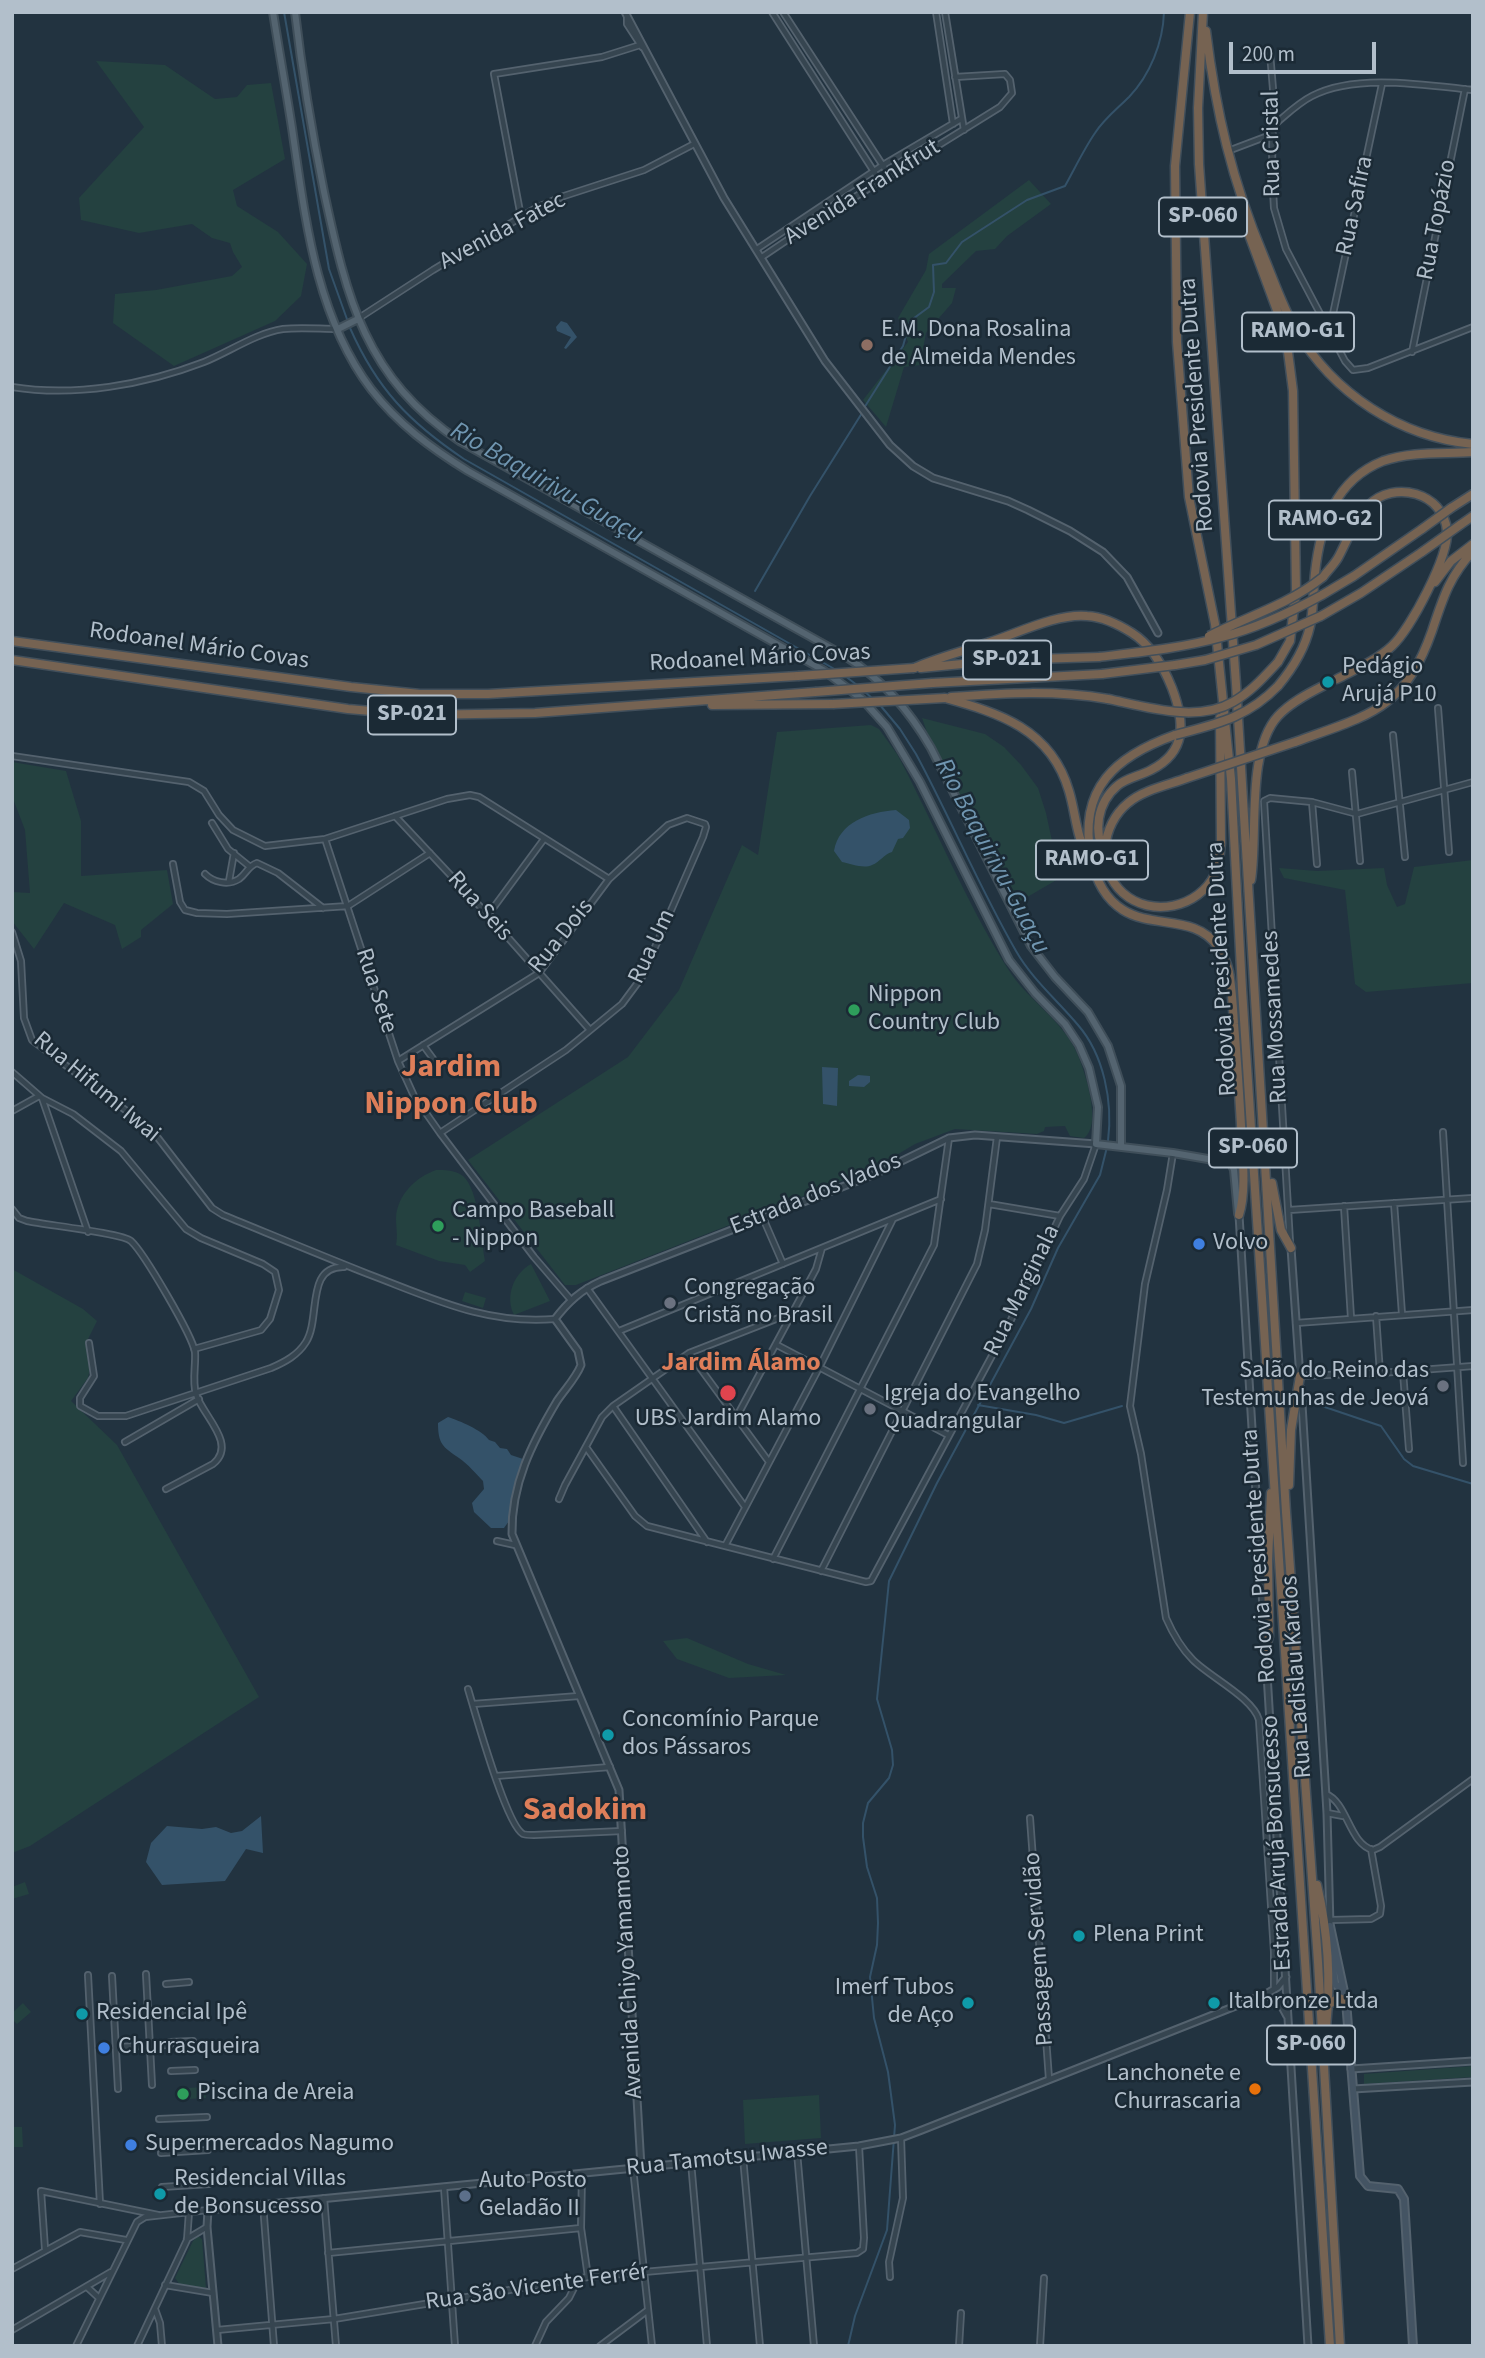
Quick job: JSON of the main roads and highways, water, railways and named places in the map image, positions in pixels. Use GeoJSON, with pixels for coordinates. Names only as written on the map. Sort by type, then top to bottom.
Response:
{"type":"FeatureCollection","features":[{"type":"Feature","properties":{"kind":"highway","name":"Rodovia Presidente Dutra"},"geometry":{"type":"LineString","coordinates":[[1190,12],[1175,166],[1177,342],[1189,496],[1207,578],[1220,665],[1231,779],[1242,989],[1330,2346]]}},
{"type":"Feature","properties":{"kind":"highway","name":"Rodovia Presidente Dutra"},"geometry":{"type":"LineString","coordinates":[[1203,12],[1198,108],[1199,164],[1214,347],[1286,1512],[1324,2052],[1340,2346]]}},
{"type":"Feature","properties":{"kind":"highway","name":"RAMO-G1"},"geometry":{"type":"LineString","coordinates":[[1203,12],[1216,106],[1243,206],[1297,331],[1320,362],[1362,402],[1398,424],[1426,435],[1473,444]]}},
{"type":"Feature","properties":{"kind":"highway"},"geometry":{"type":"LineString","coordinates":[[695,703],[721,706],[833,704],[1018,692],[1060,692],[1181,712],[1214,709],[1228,705],[1244,695],[1278,662],[1290,641],[1296,590],[1293,391],[1288,352],[1278,313],[1244,220],[1243,206]]}},
{"type":"Feature","properties":{"kind":"highway","name":"RAMO-G2"},"geometry":{"type":"LineString","coordinates":[[1278,686],[1293,667],[1305,642],[1310,625],[1321,533],[1327,514],[1349,483],[1366,470],[1399,457],[1473,452]]}},
{"type":"Feature","properties":{"kind":"highway"},"geometry":{"type":"LineString","coordinates":[[1201,642],[1303,593],[1323,578],[1337,559],[1354,525],[1370,504],[1393,491],[1412,492],[1431,502],[1443,518],[1447,528],[1443,556],[1426,593],[1396,643],[1337,678]]}},
{"type":"Feature","properties":{"kind":"highway","name":"Rodoanel Mário Covas"},"geometry":{"type":"LineString","coordinates":[[12,641],[420,694],[488,694],[798,676],[1003,660],[1099,657],[1169,649],[1224,637],[1270,621],[1322,595],[1378,561],[1473,494]]}},
{"type":"Feature","properties":{"kind":"highway","name":"Rodoanel Mário Covas"},"geometry":{"type":"LineString","coordinates":[[12,660],[348,709],[417,715],[489,716],[1146,670],[1223,656],[1288,632],[1361,593],[1473,516]]}},
{"type":"Feature","properties":{"kind":"highway"},"geometry":{"type":"LineString","coordinates":[[1426,593],[1451,561],[1473,544]]}},
{"type":"Feature","properties":{"kind":"highway"},"geometry":{"type":"LineString","coordinates":[[1105,854],[1109,830],[1126,804],[1145,793],[1295,742],[1372,712],[1390,702],[1405,685],[1422,657],[1451,577],[1473,551]]}},
{"type":"Feature","properties":{"kind":"highway"},"geometry":{"type":"LineString","coordinates":[[914,668],[939,657],[1069,616],[1107,620],[1138,637],[1157,659],[1171,686],[1180,718],[1181,737],[1170,757],[1161,765],[1117,786],[1106,800],[1097,825],[1100,845],[1114,882],[1119,888],[1129,898],[1150,906],[1172,906],[1193,899],[1209,883],[1220,858],[1220,665]]}},
{"type":"Feature","properties":{"kind":"highway","name":"RAMO-G1"},"geometry":{"type":"LineString","coordinates":[[1239,1215],[1242,1161],[1239,1075],[1229,972],[1217,945],[1198,929],[1146,919],[1124,910],[1106,894],[1098,881],[1092,862],[1089,821],[1096,794],[1110,773],[1124,760],[1147,745],[1241,715],[1278,686]]}},
{"type":"Feature","properties":{"kind":"highway"},"geometry":{"type":"LineString","coordinates":[[1249,897],[1254,862],[1256,786],[1266,737],[1277,717],[1285,709],[1323,686]]}},
{"type":"Feature","properties":{"kind":"highway"},"geometry":{"type":"LineString","coordinates":[[945,698],[1010,719],[1038,740],[1058,765],[1069,789],[1081,846],[1092,862]]}},
{"type":"Feature","properties":{"kind":"highway"},"geometry":{"type":"LineString","coordinates":[[1265,1143],[1270,1156],[1275,1207],[1281,1230],[1290,1248]]}},
{"type":"Feature","properties":{"kind":"highway"},"geometry":{"type":"LineString","coordinates":[[1286,1512],[1291,1430],[1300,1376]]}},
{"type":"Feature","properties":{"kind":"highway"},"geometry":{"type":"LineString","coordinates":[[1266,1647],[1269,1636],[1269,1519],[1274,1473]]}},
{"type":"Feature","properties":{"kind":"highway"},"geometry":{"type":"LineString","coordinates":[[1311,1861],[1322,1905],[1330,1993],[1324,2052]]}},
{"type":"Feature","properties":{"kind":"highway"},"geometry":{"type":"LineString","coordinates":[[1322,1905],[1330,1923]]}},
{"type":"Feature","properties":{"kind":"highway"},"geometry":{"type":"LineString","coordinates":[[1329,2004],[1339,1998],[1346,2001]]}},
{"type":"Feature","properties":{"kind":"main road"},"geometry":{"type":"LineString","coordinates":[[273,12],[312,248],[323,289],[359,370],[386,407],[417,438],[441,455],[823,670],[871,708],[907,758],[1009,960],[1035,993],[1065,1024],[1079,1045],[1092,1077],[1098,1107],[1099,1144],[1231,1163],[1239,1215]]}},
{"type":"Feature","properties":{"kind":"main road"},"geometry":{"type":"LineString","coordinates":[[295,12],[320,173],[355,320],[398,388],[408,401],[443,430],[520,476],[845,656],[872,675],[897,698],[931,748],[1031,946],[1087,1012],[1108,1046],[1121,1086],[1118,1146]]}},
{"type":"Feature","properties":{"kind":"main road"},"geometry":{"type":"LineString","coordinates":[[341,328],[355,320]]}},
{"type":"Feature","properties":{"kind":"main road"},"geometry":{"type":"LineString","coordinates":[[1330,1923],[1335,1984],[1343,1990],[1346,2001],[1360,2176],[1368,2186],[1398,2189],[1404,2199],[1413,2346]]}},
{"type":"Feature","properties":{"kind":"water"},"geometry":{"type":"Polygon","coordinates":[[[561,321],[567,323],[577,337],[566,349],[564,348],[571,337],[557,331],[556,327],[561,321]]]}},
{"type":"Feature","properties":{"kind":"water"},"geometry":{"type":"Polygon","coordinates":[[[896,810],[909,820],[910,828],[903,838],[898,839],[892,852],[869,866],[842,862],[834,851],[837,841],[849,826],[866,816],[896,810]]]}},
{"type":"Feature","properties":{"kind":"water"},"geometry":{"type":"Polygon","coordinates":[[[822,1067],[838,1068],[837,1106],[823,1104],[822,1067]]]}},
{"type":"Feature","properties":{"kind":"water"},"geometry":{"type":"Polygon","coordinates":[[[858,1075],[870,1076],[870,1082],[864,1087],[849,1086],[849,1081],[858,1075]]]}},
{"type":"Feature","properties":{"kind":"water"},"geometry":{"type":"Polygon","coordinates":[[[448,1417],[476,1429],[500,1448],[507,1449],[511,1455],[523,1459],[509,1521],[504,1528],[491,1528],[474,1512],[472,1503],[484,1489],[483,1481],[442,1444],[438,1423],[448,1417]]]}},
{"type":"Feature","properties":{"kind":"water"},"geometry":{"type":"Polygon","coordinates":[[[261,1816],[263,1853],[246,1849],[225,1881],[162,1885],[146,1862],[151,1843],[167,1826],[202,1829],[216,1827],[231,1833],[242,1831],[261,1816]]]}},
{"type":"Feature","properties":{"kind":"waterway","name":"Rio Baquirivu-Guaçu"},"geometry":{"type":"LineString","coordinates":[[284,12],[329,269],[348,322]]}},
{"type":"Feature","properties":{"kind":"waterway"},"geometry":{"type":"LineString","coordinates":[[864,408],[903,346],[910,321],[929,307],[934,292],[933,265],[946,263],[962,242],[1027,200],[1065,186],[1099,128],[1129,97],[1149,69],[1158,47],[1164,12]]}},
{"type":"Feature","properties":{"kind":"waterway","name":"Rio Baquirivu-Guaçu"},"geometry":{"type":"LineString","coordinates":[[350,328],[360,350],[383,386],[411,417],[444,445],[464,459],[838,671]]}},
{"type":"Feature","properties":{"kind":"waterway"},"geometry":{"type":"LineString","coordinates":[[755,591],[862,413]]}},
{"type":"Feature","properties":{"kind":"waterway","name":"Rio Baquirivu-Guaçu"},"geometry":{"type":"LineString","coordinates":[[845,676],[857,685]]}},
{"type":"Feature","properties":{"kind":"waterway","name":"Rio Baquirivu-Guaçu"},"geometry":{"type":"LineString","coordinates":[[864,691],[873,699]]}},
{"type":"Feature","properties":{"kind":"waterway","name":"Rio Baquirivu-Guaçu"},"geometry":{"type":"LineString","coordinates":[[880,705],[916,754],[1022,961],[1078,1025],[1094,1050],[1108,1095],[1108,1141]]}},
{"type":"Feature","properties":{"kind":"waterway","name":"Rio Baquirivu-Guaçu"},"geometry":{"type":"LineString","coordinates":[[848,2346],[855,2316],[887,2230],[895,2125],[888,2072],[874,2018],[870,1977],[877,1945],[877,1898],[867,1867],[863,1837],[868,1803],[889,1778],[893,1765],[892,1750],[877,1699],[889,1581],[937,1483],[1031,1309],[1058,1248],[1100,1175],[1107,1147]]}},
{"type":"Feature","properties":{"kind":"waterway"},"geometry":{"type":"LineString","coordinates":[[1307,1401],[1381,1426],[1404,1459],[1413,1466],[1473,1484]]}},
{"type":"Feature","properties":{"kind":"waterway"},"geometry":{"type":"LineString","coordinates":[[978,1405],[1064,1423],[1122,1406]]}},
{"type":"Feature","properties":{"kind":"place","name":"E.M. Dona Rosalina de Almeida Mendes"},"geometry":{"type":"Point","coordinates":[867,345]}},
{"type":"Feature","properties":{"kind":"place","name":"Pedágio Arujá P10"},"geometry":{"type":"Point","coordinates":[1328,682]}},
{"type":"Feature","properties":{"kind":"place","name":"Nippon Country Club"},"geometry":{"type":"Point","coordinates":[854,1010]}},
{"type":"Feature","properties":{"kind":"place","name":"Campo Baseball - Nippon"},"geometry":{"type":"Point","coordinates":[438,1226]}},
{"type":"Feature","properties":{"kind":"place","name":"Volvo"},"geometry":{"type":"Point","coordinates":[1199,1244]}},
{"type":"Feature","properties":{"kind":"place","name":"Congregação Cristã no Brasil"},"geometry":{"type":"Point","coordinates":[670,1303]}},
{"type":"Feature","properties":{"kind":"place","name":"Salão do Reino das Testemunhas de Jeová"},"geometry":{"type":"Point","coordinates":[1443,1386]}},
{"type":"Feature","properties":{"kind":"place","name":"UBS Jardim Alamo"},"geometry":{"type":"Point","coordinates":[728,1393]}},
{"type":"Feature","properties":{"kind":"place","name":"Igreja do Evangelho Quadrangular"},"geometry":{"type":"Point","coordinates":[870,1409]}},
{"type":"Feature","properties":{"kind":"place","name":"Concomínio Parque dos Pássaros"},"geometry":{"type":"Point","coordinates":[608,1735]}},
{"type":"Feature","properties":{"kind":"place","name":"Plena Print"},"geometry":{"type":"Point","coordinates":[1079,1936]}},
{"type":"Feature","properties":{"kind":"place","name":"Imerf Tubos de Aço"},"geometry":{"type":"Point","coordinates":[968,2003]}},
{"type":"Feature","properties":{"kind":"place","name":"Italbronze Ltda"},"geometry":{"type":"Point","coordinates":[1214,2003]}},
{"type":"Feature","properties":{"kind":"place","name":"Residencial Ipê"},"geometry":{"type":"Point","coordinates":[82,2014]}},
{"type":"Feature","properties":{"kind":"place","name":"Churrasqueira"},"geometry":{"type":"Point","coordinates":[104,2048]}},
{"type":"Feature","properties":{"kind":"place","name":"Lanchonete e Churrascaria"},"geometry":{"type":"Point","coordinates":[1255,2089]}},
{"type":"Feature","properties":{"kind":"place","name":"Piscina de Areia"},"geometry":{"type":"Point","coordinates":[183,2094]}},
{"type":"Feature","properties":{"kind":"place","name":"Supermercados Nagumo"},"geometry":{"type":"Point","coordinates":[131,2145]}},
{"type":"Feature","properties":{"kind":"place","name":"Residencial Villas de Bonsucesso"},"geometry":{"type":"Point","coordinates":[160,2194]}},
{"type":"Feature","properties":{"kind":"place","name":"Auto Posto Geladão II"},"geometry":{"type":"Point","coordinates":[465,2196]}},
{"type":"Feature","properties":{"kind":"district","name":"Jardim Nippon Club"},"geometry":{"type":"Point","coordinates":[451,1088]}},
{"type":"Feature","properties":{"kind":"district","name":"Jardim Álamo"},"geometry":{"type":"Point","coordinates":[741,1364]}},
{"type":"Feature","properties":{"kind":"district","name":"Sadokim"},"geometry":{"type":"Point","coordinates":[585,1812]}}]}
